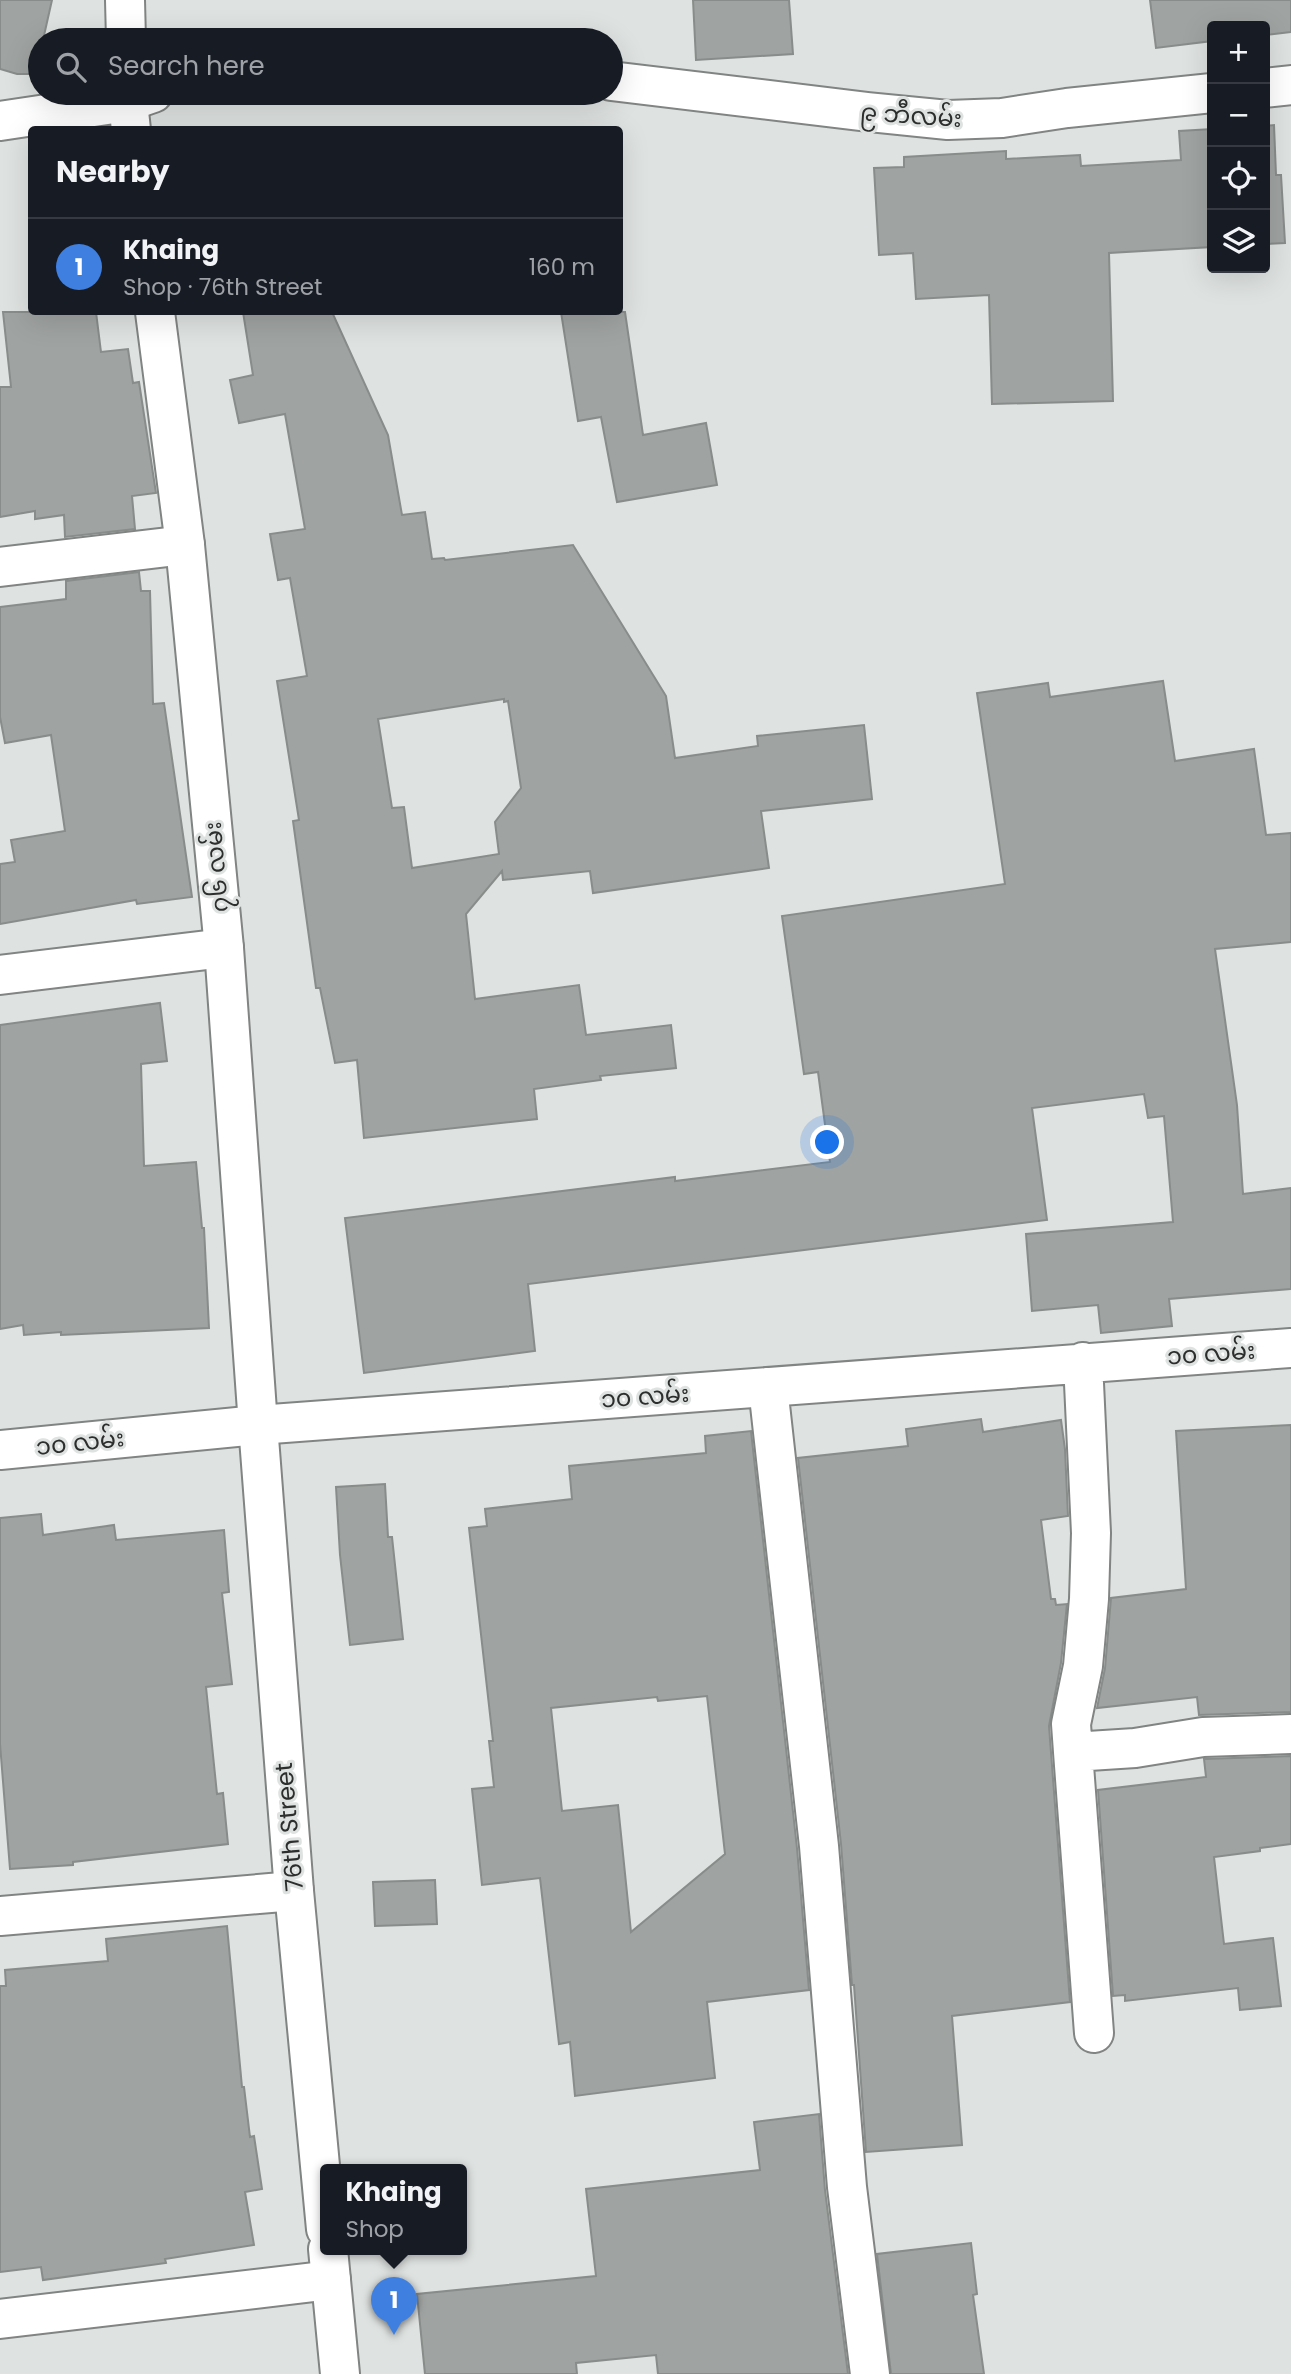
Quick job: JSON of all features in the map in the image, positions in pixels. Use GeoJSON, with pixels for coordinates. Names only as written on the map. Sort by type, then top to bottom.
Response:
{"type":"FeatureCollection","features":[{"type":"Feature","properties":{"kind":"street"},"geometry":{"type":"LineString","coordinates":[[125,0],[126,28]]}},
{"type":"Feature","properties":{"kind":"street","name":"၉ ဘီလမ်း"},"geometry":{"type":"LineString","coordinates":[[623,82],[948,120],[1002,118],[1067,108],[1207,94]]}},
{"type":"Feature","properties":{"kind":"street"},"geometry":{"type":"LineString","coordinates":[[1270,87],[1291,85]]}},
{"type":"Feature","properties":{"kind":"street"},"geometry":{"type":"LineString","coordinates":[[0,121],[126,105]]}},
{"type":"Feature","properties":{"kind":"street","name":"၇၆ လမ်း"},"geometry":{"type":"LineString","coordinates":[[155,315],[185,545],[224,948],[258,1425]]}},
{"type":"Feature","properties":{"kind":"street"},"geometry":{"type":"LineString","coordinates":[[0,567],[185,545]]}},
{"type":"Feature","properties":{"kind":"street"},"geometry":{"type":"LineString","coordinates":[[0,975],[224,948]]}},
{"type":"Feature","properties":{"kind":"street","name":"၁၀ လမ်း"},"geometry":{"type":"LineString","coordinates":[[0,1450],[258,1425],[1291,1348]]}},
{"type":"Feature","properties":{"kind":"street"},"geometry":{"type":"LineString","coordinates":[[1083,1362],[1091,1533],[1089,1600],[1083,1667],[1071,1724],[1094,2033]]}},
{"type":"Feature","properties":{"kind":"street"},"geometry":{"type":"LineString","coordinates":[[768,1387],[819,1846],[847,2187],[870,2374]]}},
{"type":"Feature","properties":{"kind":"street","name":"76th Street"},"geometry":{"type":"LineString","coordinates":[[258,1425],[294,1891],[321,2164]]}},
{"type":"Feature","properties":{"kind":"street"},"geometry":{"type":"LineString","coordinates":[[1073,1752],[1135,1748],[1203,1737],[1291,1734]]}},
{"type":"Feature","properties":{"kind":"street"},"geometry":{"type":"LineString","coordinates":[[0,1916],[294,1891]]}},
{"type":"Feature","properties":{"kind":"street"},"geometry":{"type":"LineString","coordinates":[[0,2319],[329,2265],[340,2374]]}},
{"type":"Feature","properties":{"kind":"building"},"geometry":{"type":"Polygon","coordinates":[[[0,0],[52,0],[46,28],[28,28],[28,74],[0,69],[0,0]]]}},
{"type":"Feature","properties":{"kind":"building"},"geometry":{"type":"Polygon","coordinates":[[[693,0],[789,0],[793,54],[696,60],[693,0]]]}},
{"type":"Feature","properties":{"kind":"building"},"geometry":{"type":"Polygon","coordinates":[[[1150,0],[1291,0],[1291,32],[1270,34],[1270,21],[1207,21],[1207,42],[1156,48],[1150,0]]]}},
{"type":"Feature","properties":{"kind":"building"},"geometry":{"type":"Polygon","coordinates":[[[1270,125],[1274,125],[1276,175],[1281,175],[1285,243],[1270,244],[1270,125]]]}},
{"type":"Feature","properties":{"kind":"building"},"geometry":{"type":"Polygon","coordinates":[[[1207,129],[1207,247],[1109,253],[1113,401],[992,404],[989,295],[916,299],[913,253],[879,255],[874,168],[904,167],[904,157],[1006,151],[1006,159],[1080,155],[1081,166],[1181,160],[1179,131],[1207,129]]]}},
{"type":"Feature","properties":{"kind":"building"},"geometry":{"type":"Polygon","coordinates":[[[3,312],[28,312],[28,315],[96,315],[101,352],[128,349],[133,383],[139,382],[156,493],[132,496],[135,529],[65,537],[64,515],[35,519],[35,511],[0,517],[0,387],[11,387],[3,312]]]}},
{"type":"Feature","properties":{"kind":"building"},"geometry":{"type":"Polygon","coordinates":[[[625,312],[643,435],[706,423],[717,485],[617,502],[601,417],[578,421],[561,315],[623,315],[625,312]]]}},
{"type":"Feature","properties":{"kind":"building"},"geometry":{"type":"Polygon","coordinates":[[[243,315],[333,315],[388,435],[402,515],[425,512],[432,559],[445,560],[573,545],[666,696],[675,758],[758,746],[757,736],[864,725],[872,799],[761,811],[769,868],[593,893],[590,871],[503,880],[502,871],[466,914],[475,999],[579,985],[586,1035],[671,1025],[676,1068],[600,1076],[601,1080],[534,1089],[537,1119],[364,1138],[357,1060],[335,1063],[320,988],[316,988],[293,821],[299,820],[277,681],[307,676],[290,578],[278,580],[270,534],[305,529],[285,414],[239,423],[230,380],[253,375],[243,315]],[[504,699],[378,719],[392,808],[404,807],[412,868],[499,854],[495,822],[521,788],[508,701],[504,702],[504,699]]]}},
{"type":"Feature","properties":{"kind":"building"},"geometry":{"type":"Polygon","coordinates":[[[139,572],[141,591],[150,591],[153,704],[164,703],[192,897],[137,904],[136,900],[0,924],[0,864],[15,862],[11,840],[65,831],[51,735],[5,743],[0,717],[0,607],[66,599],[66,581],[139,572]]]}},
{"type":"Feature","properties":{"kind":"building"},"geometry":{"type":"Polygon","coordinates":[[[1163,681],[1175,761],[1254,749],[1266,835],[1291,833],[1291,942],[1215,949],[1237,1105],[1243,1194],[1291,1188],[1291,1289],[1169,1299],[1172,1326],[1101,1333],[1098,1305],[1032,1311],[1026,1234],[1173,1222],[1164,1116],[1148,1118],[1144,1094],[1032,1108],[1047,1220],[528,1284],[535,1351],[364,1373],[345,1218],[675,1177],[675,1181],[830,1162],[818,1072],[804,1074],[782,916],[1005,884],[977,693],[1048,683],[1050,697],[1163,681]]]}},
{"type":"Feature","properties":{"kind":"building"},"geometry":{"type":"Polygon","coordinates":[[[160,1003],[167,1061],[141,1064],[144,1166],[196,1162],[204,1228],[209,1328],[61,1335],[61,1332],[24,1335],[23,1325],[0,1329],[0,1025],[160,1003]]]}},
{"type":"Feature","properties":{"kind":"building"},"geometry":{"type":"Polygon","coordinates":[[[981,1419],[983,1432],[1061,1420],[1068,1516],[1041,1520],[1051,1599],[1055,1599],[1056,1605],[1067,1604],[1061,1663],[1049,1726],[1070,2002],[952,2016],[962,2145],[866,2152],[841,1844],[798,1458],[908,1446],[906,1429],[981,1419]]]}},
{"type":"Feature","properties":{"kind":"building"},"geometry":{"type":"Polygon","coordinates":[[[1291,1425],[1291,1712],[1199,1715],[1197,1697],[1097,1708],[1105,1668],[1111,1598],[1186,1589],[1176,1431],[1291,1425]]]}},
{"type":"Feature","properties":{"kind":"building"},"geometry":{"type":"Polygon","coordinates":[[[751,1431],[797,1848],[809,1990],[707,2002],[715,2078],[575,2096],[570,2042],[559,2044],[540,1878],[482,1885],[472,1789],[494,1787],[489,1741],[493,1741],[469,1528],[487,1526],[485,1509],[572,1499],[569,1466],[706,1453],[705,1436],[751,1431]],[[707,1696],[658,1701],[657,1697],[551,1708],[562,1811],[618,1805],[631,1932],[725,1854],[707,1696]]]}},
{"type":"Feature","properties":{"kind":"building"},"geometry":{"type":"Polygon","coordinates":[[[385,1484],[388,1537],[392,1537],[403,1639],[350,1645],[336,1487],[385,1484]]]}},
{"type":"Feature","properties":{"kind":"building"},"geometry":{"type":"Polygon","coordinates":[[[41,1514],[43,1535],[114,1525],[116,1540],[224,1530],[229,1592],[222,1593],[232,1684],[206,1687],[217,1794],[223,1793],[228,1844],[73,1862],[73,1865],[10,1869],[0,1744],[0,1518],[41,1514]]]}},
{"type":"Feature","properties":{"kind":"building"},"geometry":{"type":"Polygon","coordinates":[[[1291,1756],[1291,1844],[1214,1857],[1224,1944],[1273,1938],[1281,2006],[1240,2010],[1238,1988],[1125,2001],[1125,1995],[1113,1996],[1098,1790],[1206,1777],[1204,1759],[1291,1756]]]}},
{"type":"Feature","properties":{"kind":"building"},"geometry":{"type":"Polygon","coordinates":[[[435,1880],[437,1924],[375,1926],[373,1882],[435,1880]]]}},
{"type":"Feature","properties":{"kind":"building"},"geometry":{"type":"Polygon","coordinates":[[[227,1926],[242,2087],[250,2137],[254,2136],[262,2189],[245,2192],[254,2245],[165,2259],[166,2263],[43,2280],[41,2267],[0,2272],[0,1986],[6,1986],[5,1970],[108,1961],[106,1939],[227,1926]]]}},
{"type":"Feature","properties":{"kind":"building"},"geometry":{"type":"Polygon","coordinates":[[[819,2114],[825,2190],[848,2374],[658,2374],[656,2355],[576,2363],[577,2374],[425,2374],[417,2294],[596,2276],[586,2189],[760,2170],[754,2122],[819,2114]]]}},
{"type":"Feature","properties":{"kind":"building"},"geometry":{"type":"Polygon","coordinates":[[[971,2243],[977,2294],[973,2295],[984,2374],[891,2374],[877,2254],[971,2243]]]}},
{"type":"Feature","properties":{"kind":"place","name":"Khaing"},"geometry":{"type":"Point","coordinates":[394,2335]}}]}
